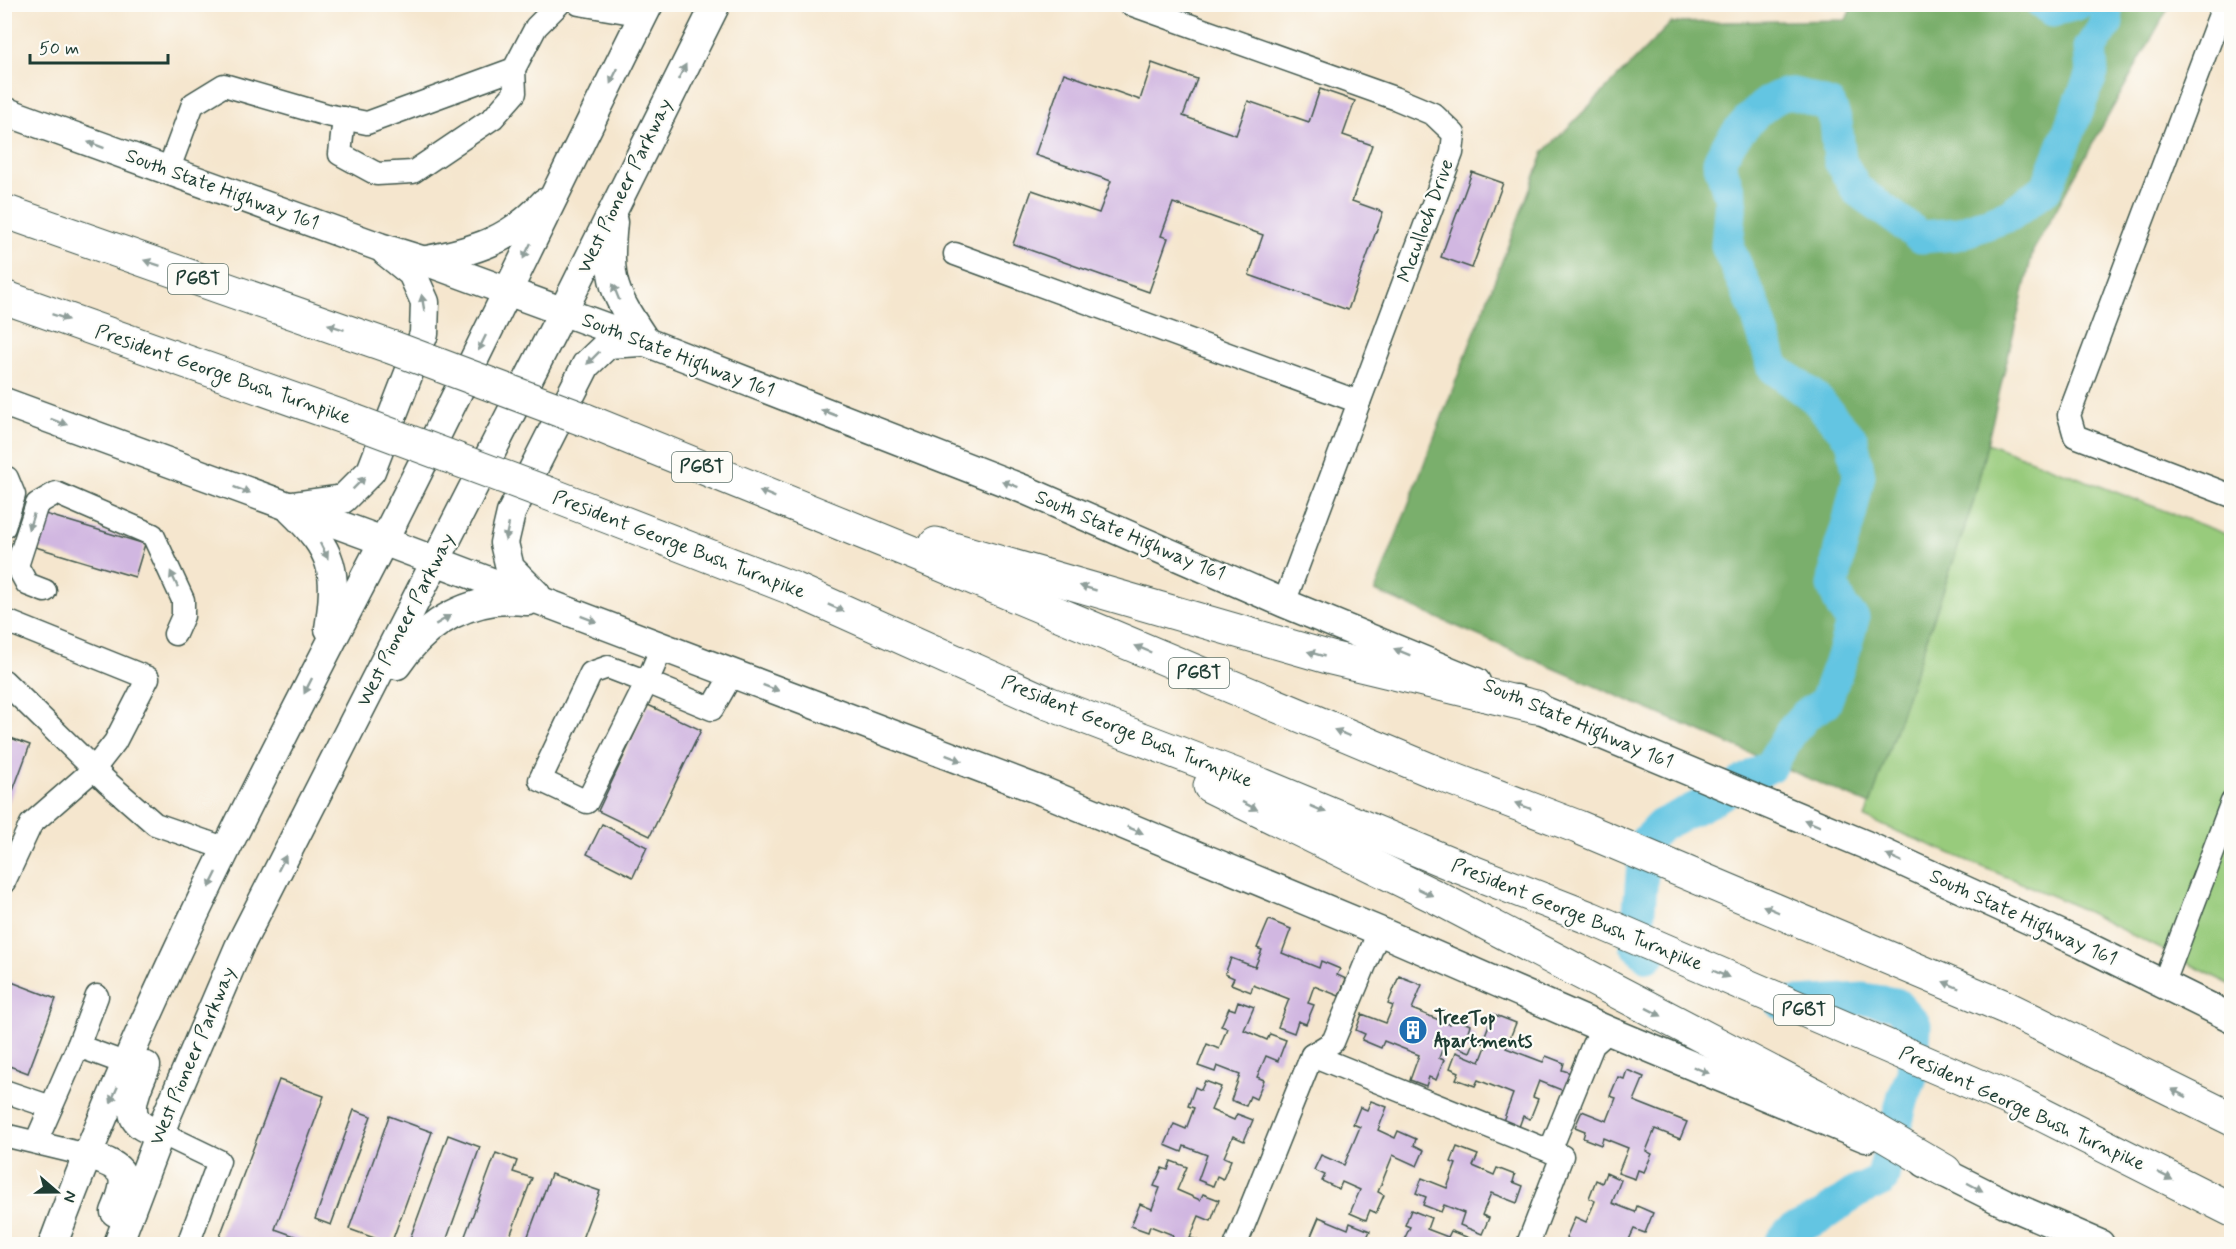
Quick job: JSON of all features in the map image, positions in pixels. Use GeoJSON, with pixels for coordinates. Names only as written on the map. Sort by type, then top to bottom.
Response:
{"type":"FeatureCollection","features":[{"type":"Feature","properties":{"kind":"highway","name":"PGBT"},"geometry":{"type":"LineString","coordinates":[[4,211],[391,347],[583,419],[1442,775],[1578,827],[2005,1007],[2232,1119]]}},
{"type":"Feature","properties":{"kind":"highway","name":"President George Bush Turnpike"},"geometry":{"type":"LineString","coordinates":[[4,297],[354,421],[794,589],[1048,703],[1262,785],[1452,864],[1590,918],[2019,1103],[2232,1210]]}},
{"type":"Feature","properties":{"kind":"highway"},"geometry":{"type":"LineString","coordinates":[[821,516],[972,554],[1331,658],[1536,707]]}},
{"type":"Feature","properties":{"kind":"highway"},"geometry":{"type":"LineString","coordinates":[[1048,703],[1436,897],[1815,1095],[1945,1171]]}},
{"type":"Feature","properties":{"kind":"main road","name":"West Pioneer Parkway"},"geometry":{"type":"LineString","coordinates":[[118,1245],[160,1133],[239,947],[362,709],[716,4]]}},
{"type":"Feature","properties":{"kind":"main road"},"geometry":{"type":"LineString","coordinates":[[53,1245],[87,1155],[227,849],[508,291],[646,10]]}},
{"type":"Feature","properties":{"kind":"main road","name":"South State Highway 161"},"geometry":{"type":"LineString","coordinates":[[4,111],[646,342],[1023,489],[1284,603],[1866,845],[2084,945],[2232,1018]]}},
{"type":"Feature","properties":{"kind":"main road"},"geometry":{"type":"LineString","coordinates":[[425,261],[488,245],[536,213],[558,188]]}},
{"type":"Feature","properties":{"kind":"main road"},"geometry":{"type":"LineString","coordinates":[[614,206],[609,256],[612,282],[621,304],[646,342]]}},
{"type":"Feature","properties":{"kind":"main road"},"geometry":{"type":"LineString","coordinates":[[287,507],[343,499],[371,471],[424,334],[425,302],[412,273],[380,247]]}},
{"type":"Feature","properties":{"kind":"main road"},"geometry":{"type":"LineString","coordinates":[[542,601],[510,568],[504,543],[511,513],[586,365],[608,344],[646,342]]}},
{"type":"Feature","properties":{"kind":"main road"},"geometry":{"type":"LineString","coordinates":[[4,402],[287,507],[383,540],[1042,791],[1945,1171],[2005,1203],[2100,1245]]}},
{"type":"Feature","properties":{"kind":"main road"},"geometry":{"type":"LineString","coordinates":[[287,507],[313,531],[334,574],[334,597],[326,651]]}},
{"type":"Feature","properties":{"kind":"main road"},"geometry":{"type":"LineString","coordinates":[[362,709],[409,648],[423,633],[444,620],[467,607],[497,600],[542,601]]}},
{"type":"Feature","properties":{"kind":"main road"},"geometry":{"type":"LineString","coordinates":[[160,1133],[136,1122],[133,1101],[167,1008],[182,944]]}},
{"type":"Feature","properties":{"kind":"main road"},"geometry":{"type":"LineString","coordinates":[[87,1155],[110,1162],[120,1170],[125,1180],[122,1196],[103,1245]]}},
{"type":"Feature","properties":{"kind":"street"},"geometry":{"type":"LineString","coordinates":[[344,118],[340,154],[377,174],[413,172],[494,118],[515,93],[514,69],[536,27],[559,4]]}},
{"type":"Feature","properties":{"kind":"street"},"geometry":{"type":"LineString","coordinates":[[579,4],[646,10]]}},
{"type":"Feature","properties":{"kind":"street","name":"Mcculloch Drive"},"geometry":{"type":"LineString","coordinates":[[1130,4],[1397,99],[1433,114],[1454,134],[1452,153],[1284,603]]}},
{"type":"Feature","properties":{"kind":"street"},"geometry":{"type":"LineString","coordinates":[[2224,4],[2069,415],[2075,436],[2232,496]]}},
{"type":"Feature","properties":{"kind":"street"},"geometry":{"type":"LineString","coordinates":[[168,171],[193,104],[224,85],[367,123],[514,69]]}},
{"type":"Feature","properties":{"kind":"street"},"geometry":{"type":"LineString","coordinates":[[955,254],[1359,402]]}},
{"type":"Feature","properties":{"kind":"street"},"geometry":{"type":"LineString","coordinates":[[4,477],[14,495],[4,527]]}},
{"type":"Feature","properties":{"kind":"street"},"geometry":{"type":"LineString","coordinates":[[45,591],[27,584],[17,566],[37,504],[56,493],[153,535],[183,600],[183,616],[175,634]]}},
{"type":"Feature","properties":{"kind":"street"},"geometry":{"type":"LineString","coordinates":[[4,620],[148,678],[115,742],[94,769],[31,824],[6,872]]}},
{"type":"Feature","properties":{"kind":"street"},"geometry":{"type":"LineString","coordinates":[[662,647],[647,682],[587,802],[540,780],[591,673],[608,667],[647,682],[712,709],[732,674]]}},
{"type":"Feature","properties":{"kind":"street"},"geometry":{"type":"LineString","coordinates":[[4,681],[94,769],[155,824],[227,849]]}},
{"type":"Feature","properties":{"kind":"street"},"geometry":{"type":"LineString","coordinates":[[2163,984],[2232,802]]}},
{"type":"Feature","properties":{"kind":"street"},"geometry":{"type":"LineString","coordinates":[[1238,1245],[1236,1244],[1312,1055],[1333,1042],[1379,931]]}},
{"type":"Feature","properties":{"kind":"street"},"geometry":{"type":"LineString","coordinates":[[36,1142],[97,996]]}},
{"type":"Feature","properties":{"kind":"street"},"geometry":{"type":"LineString","coordinates":[[1550,1151],[1593,1045],[1609,1031]]}},
{"type":"Feature","properties":{"kind":"street"},"geometry":{"type":"LineString","coordinates":[[78,1046],[127,1064]]}},
{"type":"Feature","properties":{"kind":"street"},"geometry":{"type":"LineString","coordinates":[[1312,1055],[1562,1156],[1528,1245]]}},
{"type":"Feature","properties":{"kind":"street"},"geometry":{"type":"LineString","coordinates":[[4,1091],[51,1107]]}},
{"type":"Feature","properties":{"kind":"street"},"geometry":{"type":"LineString","coordinates":[[160,1133],[219,1161],[188,1245]]}},
{"type":"Feature","properties":{"kind":"street"},"geometry":{"type":"LineString","coordinates":[[4,1135],[87,1155]]}},
{"type":"Feature","properties":{"kind":"green space"},"geometry":{"type":"Polygon","coordinates":[[[1853,4],[2170,5],[2033,251],[1973,503],[1870,805],[1375,591],[1544,152],[1671,23],[1846,20],[1853,4]]]}},
{"type":"Feature","properties":{"kind":"green space"},"geometry":{"type":"Polygon","coordinates":[[[1987,443],[2231,536],[2231,985],[2067,902],[1865,818],[1973,503],[1987,443]]]}},
{"type":"Feature","properties":{"kind":"building"},"geometry":{"type":"Polygon","coordinates":[[[1152,63],[1197,79],[1183,116],[1236,135],[1248,101],[1309,122],[1320,89],[1355,101],[1343,135],[1372,145],[1352,201],[1383,212],[1348,310],[1249,275],[1263,235],[1173,203],[1161,236],[1168,238],[1149,292],[1013,244],[1032,190],[1099,213],[1111,181],[1035,155],[1064,73],[1140,100],[1152,63]]]}},
{"type":"Feature","properties":{"kind":"building"},"geometry":{"type":"Polygon","coordinates":[[[1472,172],[1503,183],[1472,268],[1441,257],[1472,172]]]}},
{"type":"Feature","properties":{"kind":"building"},"geometry":{"type":"Polygon","coordinates":[[[42,513],[145,544],[135,577],[32,546],[42,513]]]}},
{"type":"Feature","properties":{"kind":"building"},"geometry":{"type":"Polygon","coordinates":[[[648,705],[701,730],[650,836],[598,811],[648,705]]]}},
{"type":"Feature","properties":{"kind":"building"},"geometry":{"type":"Polygon","coordinates":[[[8,737],[30,745],[5,812],[4,741],[6,742],[8,737]]]}},
{"type":"Feature","properties":{"kind":"building"},"geometry":{"type":"Polygon","coordinates":[[[602,824],[647,847],[633,877],[587,854],[602,824]]]}},
{"type":"Feature","properties":{"kind":"building"},"geometry":{"type":"Polygon","coordinates":[[[1269,920],[1291,929],[1282,953],[1319,968],[1321,961],[1340,969],[1337,975],[1346,979],[1339,996],[1314,986],[1308,1003],[1314,1005],[1306,1024],[1298,1021],[1294,1033],[1278,1027],[1289,999],[1253,985],[1251,992],[1231,984],[1234,978],[1225,974],[1231,958],[1255,967],[1262,950],[1257,948],[1269,920]]]}},
{"type":"Feature","properties":{"kind":"building","name":"TreeTop Apartments"},"geometry":{"type":"Polygon","coordinates":[[[1399,976],[1422,985],[1412,1009],[1449,1024],[1452,1017],[1470,1025],[1468,1031],[1477,1035],[1470,1052],[1445,1042],[1439,1058],[1444,1060],[1436,1080],[1429,1077],[1426,1086],[1410,1080],[1419,1055],[1384,1041],[1381,1048],[1362,1040],[1365,1034],[1356,1030],[1362,1014],[1386,1023],[1393,1006],[1388,1004],[1399,976]]]}},
{"type":"Feature","properties":{"kind":"building"},"geometry":{"type":"Polygon","coordinates":[[[9,981],[56,999],[28,1073],[4,1064],[4,994],[9,981]]]}},
{"type":"Feature","properties":{"kind":"building"},"geometry":{"type":"Polygon","coordinates":[[[1238,1001],[1254,1007],[1244,1030],[1267,1040],[1270,1034],[1286,1040],[1278,1061],[1266,1056],[1257,1077],[1264,1080],[1256,1099],[1250,1096],[1246,1106],[1231,1100],[1240,1075],[1217,1066],[1215,1072],[1198,1066],[1207,1044],[1219,1049],[1227,1028],[1221,1026],[1229,1008],[1235,1010],[1238,1001]]]}},
{"type":"Feature","properties":{"kind":"building"},"geometry":{"type":"Polygon","coordinates":[[[1493,1014],[1516,1023],[1506,1048],[1543,1062],[1546,1056],[1564,1063],[1562,1070],[1571,1073],[1564,1091],[1539,1081],[1533,1097],[1538,1099],[1530,1119],[1523,1116],[1519,1127],[1503,1121],[1513,1094],[1478,1080],[1475,1086],[1456,1079],[1459,1072],[1450,1068],[1456,1052],[1480,1062],[1487,1044],[1482,1043],[1493,1014]]]}},
{"type":"Feature","properties":{"kind":"building"},"geometry":{"type":"Polygon","coordinates":[[[1627,1070],[1644,1077],[1634,1101],[1687,1122],[1680,1139],[1655,1129],[1646,1151],[1652,1154],[1644,1172],[1638,1170],[1635,1179],[1618,1173],[1628,1148],[1603,1138],[1601,1145],[1583,1138],[1585,1131],[1575,1127],[1582,1111],[1607,1121],[1616,1098],[1610,1096],[1618,1077],[1624,1079],[1627,1070]]]}},
{"type":"Feature","properties":{"kind":"building"},"geometry":{"type":"Polygon","coordinates":[[[279,1080],[324,1096],[275,1229],[317,1244],[217,1244],[279,1080]]]}},
{"type":"Feature","properties":{"kind":"building"},"geometry":{"type":"Polygon","coordinates":[[[1205,1081],[1221,1087],[1211,1110],[1234,1120],[1237,1114],[1253,1120],[1244,1141],[1233,1136],[1224,1157],[1231,1160],[1223,1179],[1217,1176],[1213,1186],[1198,1180],[1207,1155],[1184,1146],[1182,1152],[1165,1145],[1174,1124],[1186,1129],[1194,1108],[1188,1106],[1195,1087],[1201,1090],[1205,1081]]]}},
{"type":"Feature","properties":{"kind":"building"},"geometry":{"type":"Polygon","coordinates":[[[1371,1101],[1387,1107],[1378,1130],[1395,1138],[1398,1131],[1416,1139],[1414,1145],[1424,1150],[1417,1166],[1393,1155],[1378,1192],[1384,1195],[1376,1213],[1370,1210],[1366,1220],[1350,1213],[1360,1190],[1342,1182],[1339,1189],[1322,1181],[1325,1175],[1314,1170],[1321,1155],[1344,1165],[1360,1127],[1353,1124],[1360,1107],[1367,1110],[1371,1101]]]}},
{"type":"Feature","properties":{"kind":"building"},"geometry":{"type":"Polygon","coordinates":[[[354,1110],[371,1116],[331,1225],[315,1219],[354,1110]]]}},
{"type":"Feature","properties":{"kind":"building"},"geometry":{"type":"Polygon","coordinates":[[[389,1116],[432,1132],[391,1244],[349,1229],[389,1116]]]}},
{"type":"Feature","properties":{"kind":"building"},"geometry":{"type":"Polygon","coordinates":[[[448,1135],[480,1147],[445,1244],[408,1244],[448,1135]]]}},
{"type":"Feature","properties":{"kind":"building"},"geometry":{"type":"Polygon","coordinates":[[[1457,1147],[1478,1155],[1473,1166],[1494,1175],[1497,1168],[1515,1175],[1513,1182],[1523,1186],[1517,1203],[1491,1193],[1482,1215],[1489,1218],[1482,1234],[1460,1225],[1464,1213],[1444,1205],[1441,1212],[1423,1205],[1426,1197],[1416,1193],[1422,1178],[1447,1188],[1456,1164],[1451,1162],[1457,1147]]]}},
{"type":"Feature","properties":{"kind":"building"},"geometry":{"type":"Polygon","coordinates":[[[496,1153],[517,1161],[513,1172],[532,1178],[507,1244],[462,1244],[496,1153]]]}},
{"type":"Feature","properties":{"kind":"building"},"geometry":{"type":"Polygon","coordinates":[[[1171,1161],[1187,1167],[1177,1190],[1200,1200],[1203,1194],[1219,1200],[1211,1221],[1199,1216],[1190,1238],[1197,1240],[1195,1244],[1170,1244],[1173,1235],[1150,1226],[1148,1232],[1131,1226],[1140,1204],[1152,1209],[1160,1188],[1154,1186],[1162,1168],[1168,1170],[1171,1161]]]}},
{"type":"Feature","properties":{"kind":"building"},"geometry":{"type":"Polygon","coordinates":[[[1606,1173],[1621,1180],[1612,1203],[1635,1212],[1637,1206],[1653,1213],[1645,1233],[1634,1229],[1627,1244],[1600,1244],[1585,1239],[1581,1244],[1566,1238],[1575,1217],[1586,1222],[1595,1201],[1589,1198],[1596,1180],[1602,1183],[1606,1173]]]}},
{"type":"Feature","properties":{"kind":"building"},"geometry":{"type":"Polygon","coordinates":[[[551,1174],[600,1191],[580,1244],[525,1244],[551,1174]]]}},
{"type":"Feature","properties":{"kind":"building"},"geometry":{"type":"Polygon","coordinates":[[[1411,1210],[1431,1218],[1427,1229],[1448,1237],[1451,1231],[1469,1238],[1466,1244],[1402,1244],[1410,1227],[1405,1225],[1411,1210]]]}},
{"type":"Feature","properties":{"kind":"building"},"geometry":{"type":"Polygon","coordinates":[[[1319,1217],[1348,1229],[1350,1223],[1370,1231],[1364,1244],[1333,1244],[1311,1236],[1319,1217]]]}},
{"type":"Feature","properties":{"kind":"waterway"},"geometry":{"type":"LineString","coordinates":[[2043,4],[2053,10],[2077,4]]}},
{"type":"Feature","properties":{"kind":"waterway"},"geometry":{"type":"LineString","coordinates":[[1650,954],[1648,956],[1636,944],[1643,864],[1640,847],[1661,825],[1704,804],[1770,766],[1791,732],[1807,714],[1825,703],[1853,619],[1843,609],[1833,586],[1859,475],[1852,440],[1815,398],[1774,368],[1755,308],[1727,246],[1731,199],[1719,162],[1723,153],[1739,130],[1761,109],[1772,100],[1793,94],[1830,106],[1836,122],[1840,161],[1857,190],[1921,237],[1957,234],[2010,215],[2047,187],[2092,73],[2090,48],[2107,23],[2105,6],[2100,4]]}},
{"type":"Feature","properties":{"kind":"waterway"},"geometry":{"type":"LineString","coordinates":[[1780,1244],[1788,1233],[1822,1216],[1855,1193],[1882,1180],[1903,1098],[1913,1073],[1915,1025],[1896,1004],[1863,999],[1782,1004]]}},
{"type":"Feature","properties":{"kind":"place","name":"TreeTop Apartments"},"geometry":{"type":"Point","coordinates":[1413,1030]}}]}
